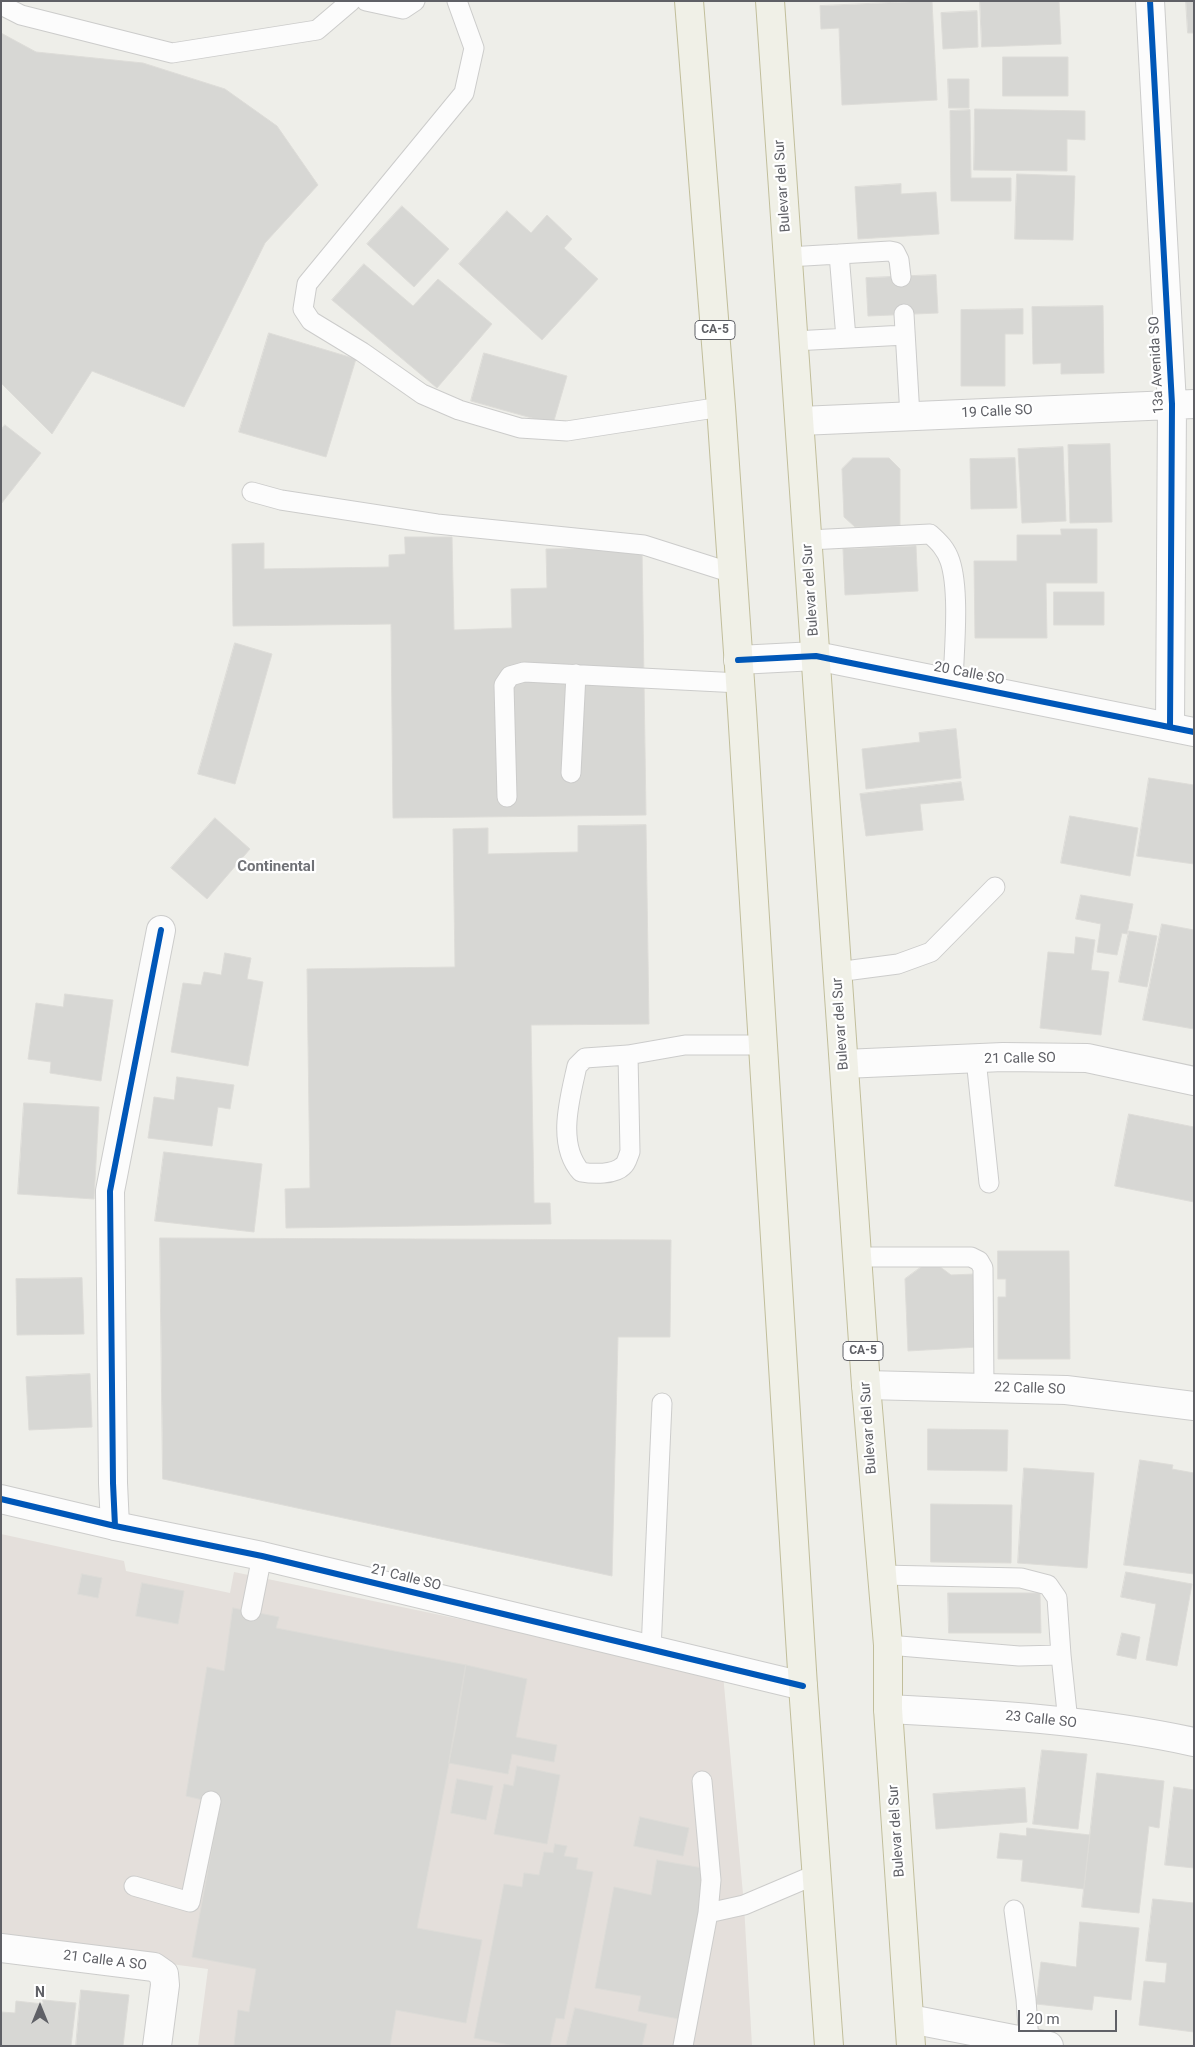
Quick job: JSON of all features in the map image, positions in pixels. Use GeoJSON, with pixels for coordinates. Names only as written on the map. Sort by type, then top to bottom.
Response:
{"type":"FeatureCollection","features":[{"type":"Feature","properties":{"kind":"highway","name":"CA-5"},"geometry":{"type":"LineString","coordinates":[[689,1],[721,407],[764,1045],[803,1686],[829,2046]]}},
{"type":"Feature","properties":{"kind":"highway","name":"Bulevar del Sur"},"geometry":{"type":"LineString","coordinates":[[770,1],[866,1385],[880,1575],[888,1645],[888,1709],[911,2033]]}},
{"type":"Feature","properties":{"kind":"street","name":"13a Avenida SO"},"geometry":{"type":"LineString","coordinates":[[1150,1],[1183,404],[1182,729]]}},
{"type":"Feature","properties":{"kind":"street","name":"19 Calle SO"},"geometry":{"type":"LineString","coordinates":[[800,421],[1183,404]]}},
{"type":"Feature","properties":{"kind":"street","name":"20 Calle SO"},"geometry":{"type":"LineString","coordinates":[[739,671],[816,656],[1182,729]]}},
{"type":"Feature","properties":{"kind":"street"},"geometry":{"type":"LineString","coordinates":[[115,1526],[112,1473],[110,1191],[161,930]]}},
{"type":"Feature","properties":{"kind":"street","name":"21 Calle SO"},"geometry":{"type":"LineString","coordinates":[[844,1064],[1003,1057],[1087,1058],[1194,1081]]}},
{"type":"Feature","properties":{"kind":"street","name":"22 Calle SO"},"geometry":{"type":"LineString","coordinates":[[866,1385],[1066,1390],[1194,1406]]}},
{"type":"Feature","properties":{"kind":"street","name":"21 Calle SO"},"geometry":{"type":"LineString","coordinates":[[1,1499],[115,1526],[262,1556],[803,1686]]}},
{"type":"Feature","properties":{"kind":"street","name":"23 Calle SO"},"geometry":{"type":"LineString","coordinates":[[888,1709],[1004,1715],[1149,1732],[1194,1742]]}},
{"type":"Feature","properties":{"kind":"street","name":"21 Calle A SO"},"geometry":{"type":"LineString","coordinates":[[1,1948],[154,1967],[164,1974],[166,1985],[157,2046]]}},
{"type":"Feature","properties":{"kind":"street"},"geometry":{"type":"LineString","coordinates":[[911,2033],[1039,2044]]}},
{"type":"Feature","properties":{"kind":"lane"},"geometry":{"type":"LineString","coordinates":[[1,5],[21,15],[172,53],[317,30],[351,1]]}},
{"type":"Feature","properties":{"kind":"lane"},"geometry":{"type":"LineString","coordinates":[[366,1],[403,9],[415,1]]}},
{"type":"Feature","properties":{"kind":"lane"},"geometry":{"type":"LineString","coordinates":[[457,1],[474,48],[464,93],[307,284],[303,308],[311,321],[362,352],[422,394],[459,410],[520,428],[567,431],[721,407]]}},
{"type":"Feature","properties":{"kind":"lane"},"geometry":{"type":"LineString","coordinates":[[788,257],[895,252],[899,260],[901,277]]}},
{"type":"Feature","properties":{"kind":"lane"},"geometry":{"type":"LineString","coordinates":[[839,254],[846,338]]}},
{"type":"Feature","properties":{"kind":"lane"},"geometry":{"type":"LineString","coordinates":[[904,314],[910,416]]}},
{"type":"Feature","properties":{"kind":"lane"},"geometry":{"type":"LineString","coordinates":[[794,341],[905,335]]}},
{"type":"Feature","properties":{"kind":"lane"},"geometry":{"type":"LineString","coordinates":[[252,492],[281,500],[437,524],[644,544],[732,573]]}},
{"type":"Feature","properties":{"kind":"lane"},"geometry":{"type":"LineString","coordinates":[[808,540],[930,534],[943,545],[950,561],[954,579],[953,684]]}},
{"type":"Feature","properties":{"kind":"lane"},"geometry":{"type":"LineString","coordinates":[[507,797],[504,685],[510,676],[524,672],[576,674],[739,671]]}},
{"type":"Feature","properties":{"kind":"lane"},"geometry":{"type":"LineString","coordinates":[[571,773],[576,674]]}},
{"type":"Feature","properties":{"kind":"lane"},"geometry":{"type":"LineString","coordinates":[[837,972],[898,964],[931,952],[995,887]]}},
{"type":"Feature","properties":{"kind":"lane"},"geometry":{"type":"LineString","coordinates":[[628,1055],[630,1152],[625,1165],[617,1170],[593,1174],[581,1172],[576,1166],[568,1147],[569,1104],[577,1066],[585,1058],[628,1055],[685,1045],[764,1045]]}},
{"type":"Feature","properties":{"kind":"lane"},"geometry":{"type":"LineString","coordinates":[[976,1059],[989,1183]]}},
{"type":"Feature","properties":{"kind":"lane"},"geometry":{"type":"LineString","coordinates":[[857,1257],[972,1257],[979,1261],[983,1268],[984,1388]]}},
{"type":"Feature","properties":{"kind":"lane"},"geometry":{"type":"LineString","coordinates":[[651,1650],[662,1404]]}},
{"type":"Feature","properties":{"kind":"lane"},"geometry":{"type":"LineString","coordinates":[[251,1611],[262,1556]]}},
{"type":"Feature","properties":{"kind":"lane"},"geometry":{"type":"LineString","coordinates":[[880,1575],[1021,1578],[1048,1585],[1057,1598],[1068,1722]]}},
{"type":"Feature","properties":{"kind":"lane"},"geometry":{"type":"LineString","coordinates":[[888,1645],[1019,1656],[1061,1655]]}},
{"type":"Feature","properties":{"kind":"lane"},"geometry":{"type":"LineString","coordinates":[[683,2046],[708,1913],[711,1880],[702,1781]]}},
{"type":"Feature","properties":{"kind":"lane"},"geometry":{"type":"LineString","coordinates":[[134,1886],[190,1902],[211,1801]]}},
{"type":"Feature","properties":{"kind":"lane"},"geometry":{"type":"LineString","coordinates":[[708,1913],[744,1905],[817,1874]]}},
{"type":"Feature","properties":{"kind":"lane"},"geometry":{"type":"LineString","coordinates":[[1014,1910],[1026,1999],[1039,2044]]}},
{"type":"Feature","properties":{"kind":"shaded area"},"geometry":{"type":"Polygon","coordinates":[[[1,1534],[124,1561],[126,1571],[230,1593],[234,1572],[723,1674],[744,1905],[752,2046],[198,2046],[208,1969],[1,1941],[1,1534]]]}},
{"type":"Feature","properties":{"kind":"building"},"geometry":{"type":"Polygon","coordinates":[[[932,1],[937,100],[842,105],[839,28],[821,29],[820,6],[932,1]]]}},
{"type":"Feature","properties":{"kind":"building"},"geometry":{"type":"Polygon","coordinates":[[[980,1],[1059,1],[1061,44],[982,47],[980,1]]]}},
{"type":"Feature","properties":{"kind":"building"},"geometry":{"type":"Polygon","coordinates":[[[1186,1],[1194,1],[1194,33],[1188,33],[1186,1]]]}},
{"type":"Feature","properties":{"kind":"building"},"geometry":{"type":"Polygon","coordinates":[[[977,11],[978,47],[943,49],[941,13],[977,11]]]}},
{"type":"Feature","properties":{"kind":"building"},"geometry":{"type":"Polygon","coordinates":[[[1,33],[36,52],[143,63],[225,89],[277,126],[318,185],[265,243],[184,407],[92,371],[52,434],[1,383],[1,33]]]}},
{"type":"Feature","properties":{"kind":"building"},"geometry":{"type":"Polygon","coordinates":[[[1003,57],[1068,57],[1068,96],[1003,96],[1003,57]]]}},
{"type":"Feature","properties":{"kind":"building"},"geometry":{"type":"Polygon","coordinates":[[[948,79],[969,79],[969,108],[949,108],[948,79]]]}},
{"type":"Feature","properties":{"kind":"building"},"geometry":{"type":"Polygon","coordinates":[[[975,109],[1085,111],[1085,140],[1067,139],[1067,171],[974,170],[975,109]]]}},
{"type":"Feature","properties":{"kind":"building"},"geometry":{"type":"Polygon","coordinates":[[[970,110],[971,178],[1011,178],[1011,201],[951,201],[950,111],[970,110]]]}},
{"type":"Feature","properties":{"kind":"building"},"geometry":{"type":"Polygon","coordinates":[[[1017,174],[1075,176],[1073,240],[1015,239],[1017,174]]]}},
{"type":"Feature","properties":{"kind":"building"},"geometry":{"type":"Polygon","coordinates":[[[901,184],[901,194],[936,192],[939,234],[858,239],[855,187],[901,184]]]}},
{"type":"Feature","properties":{"kind":"building"},"geometry":{"type":"Polygon","coordinates":[[[402,206],[449,249],[414,287],[367,244],[402,206]]]}},
{"type":"Feature","properties":{"kind":"building"},"geometry":{"type":"Polygon","coordinates":[[[507,211],[531,233],[547,215],[572,239],[564,248],[598,279],[542,340],[459,264],[507,211]]]}},
{"type":"Feature","properties":{"kind":"building"},"geometry":{"type":"Polygon","coordinates":[[[364,264],[413,306],[438,279],[492,324],[437,388],[332,300],[364,264]]]}},
{"type":"Feature","properties":{"kind":"building"},"geometry":{"type":"Polygon","coordinates":[[[936,275],[938,313],[868,316],[866,278],[936,275]]]}},
{"type":"Feature","properties":{"kind":"building"},"geometry":{"type":"Polygon","coordinates":[[[1103,306],[1104,373],[1061,374],[1061,363],[1033,364],[1032,307],[1103,306]]]}},
{"type":"Feature","properties":{"kind":"building"},"geometry":{"type":"Polygon","coordinates":[[[1023,309],[1023,334],[1005,334],[1005,386],[961,386],[961,310],[1023,309]]]}},
{"type":"Feature","properties":{"kind":"building"},"geometry":{"type":"Polygon","coordinates":[[[269,333],[356,359],[326,457],[239,432],[269,333]]]}},
{"type":"Feature","properties":{"kind":"building"},"geometry":{"type":"Polygon","coordinates":[[[484,353],[567,376],[553,424],[471,401],[484,353]]]}},
{"type":"Feature","properties":{"kind":"building"},"geometry":{"type":"Polygon","coordinates":[[[5,425],[41,453],[1,504],[1,430],[5,425]]]}},
{"type":"Feature","properties":{"kind":"building"},"geometry":{"type":"Polygon","coordinates":[[[1110,444],[1112,522],[1070,523],[1068,445],[1110,444]]]}},
{"type":"Feature","properties":{"kind":"building"},"geometry":{"type":"Polygon","coordinates":[[[1063,447],[1066,521],[1022,523],[1018,449],[1063,447]]]}},
{"type":"Feature","properties":{"kind":"building"},"geometry":{"type":"Polygon","coordinates":[[[853,458],[889,458],[900,469],[900,527],[855,527],[844,517],[842,469],[853,458]]]}},
{"type":"Feature","properties":{"kind":"building"},"geometry":{"type":"Polygon","coordinates":[[[1015,458],[1017,508],[971,509],[970,459],[1015,458]]]}},
{"type":"Feature","properties":{"kind":"building"},"geometry":{"type":"Polygon","coordinates":[[[1061,529],[1097,529],[1097,583],[1046,583],[1047,638],[975,638],[974,561],[1017,561],[1017,535],[1061,535],[1061,529]]]}},
{"type":"Feature","properties":{"kind":"building"},"geometry":{"type":"Polygon","coordinates":[[[405,537],[452,537],[454,630],[512,628],[511,589],[547,588],[546,549],[642,548],[646,815],[393,818],[391,624],[233,626],[232,544],[264,543],[264,569],[389,567],[389,555],[405,554],[405,537]]]}},
{"type":"Feature","properties":{"kind":"building"},"geometry":{"type":"Polygon","coordinates":[[[916,546],[918,591],[845,595],[843,549],[916,546]]]}},
{"type":"Feature","properties":{"kind":"building"},"geometry":{"type":"Polygon","coordinates":[[[1054,592],[1104,592],[1104,625],[1054,625],[1054,592]]]}},
{"type":"Feature","properties":{"kind":"building"},"geometry":{"type":"Polygon","coordinates":[[[235,643],[272,654],[235,784],[198,774],[235,643]]]}},
{"type":"Feature","properties":{"kind":"building"},"geometry":{"type":"Polygon","coordinates":[[[956,729],[961,778],[866,789],[862,749],[920,742],[919,733],[956,729]]]}},
{"type":"Feature","properties":{"kind":"building"},"geometry":{"type":"Polygon","coordinates":[[[1149,778],[1194,785],[1194,864],[1137,856],[1149,778]]]}},
{"type":"Feature","properties":{"kind":"building"},"geometry":{"type":"Polygon","coordinates":[[[961,782],[964,800],[920,804],[923,830],[866,836],[860,794],[961,782]]]}},
{"type":"Feature","properties":{"kind":"building"},"geometry":{"type":"Polygon","coordinates":[[[1070,816],[1138,828],[1130,876],[1061,863],[1070,816]]]}},
{"type":"Feature","properties":{"kind":"building"},"geometry":{"type":"Polygon","coordinates":[[[215,818],[250,849],[207,899],[171,868],[215,818]]]}},
{"type":"Feature","properties":{"kind":"building"},"geometry":{"type":"Polygon","coordinates":[[[646,825],[649,1024],[531,1025],[534,1203],[550,1203],[551,1224],[286,1228],[285,1189],[310,1188],[307,969],[455,967],[453,829],[488,828],[488,854],[578,852],[578,826],[646,825]]]}},
{"type":"Feature","properties":{"kind":"building"},"geometry":{"type":"Polygon","coordinates":[[[1081,895],[1133,904],[1127,934],[1122,933],[1117,955],[1097,952],[1101,924],[1076,919],[1081,895]]]}},
{"type":"Feature","properties":{"kind":"building"},"geometry":{"type":"Polygon","coordinates":[[[1162,924],[1194,930],[1194,1029],[1143,1020],[1162,924]]]}},
{"type":"Feature","properties":{"kind":"building"},"geometry":{"type":"Polygon","coordinates":[[[1129,931],[1157,936],[1147,987],[1119,982],[1129,931]]]}},
{"type":"Feature","properties":{"kind":"building"},"geometry":{"type":"Polygon","coordinates":[[[1076,937],[1095,940],[1091,970],[1109,972],[1101,1035],[1040,1028],[1048,952],[1074,954],[1076,937]]]}},
{"type":"Feature","properties":{"kind":"building"},"geometry":{"type":"Polygon","coordinates":[[[225,953],[251,958],[247,979],[263,982],[248,1066],[171,1052],[183,983],[201,985],[204,972],[221,975],[225,953]]]}},
{"type":"Feature","properties":{"kind":"building"},"geometry":{"type":"Polygon","coordinates":[[[65,994],[113,1000],[101,1081],[50,1073],[51,1062],[28,1059],[36,1003],[63,1007],[65,994]]]}},
{"type":"Feature","properties":{"kind":"building"},"geometry":{"type":"Polygon","coordinates":[[[177,1077],[234,1085],[230,1109],[218,1107],[212,1146],[148,1138],[154,1097],[174,1100],[177,1077]]]}},
{"type":"Feature","properties":{"kind":"building"},"geometry":{"type":"Polygon","coordinates":[[[24,1103],[99,1107],[94,1199],[18,1194],[24,1103]]]}},
{"type":"Feature","properties":{"kind":"building"},"geometry":{"type":"Polygon","coordinates":[[[1129,1114],[1194,1127],[1194,1202],[1115,1186],[1129,1114]]]}},
{"type":"Feature","properties":{"kind":"building"},"geometry":{"type":"Polygon","coordinates":[[[164,1152],[262,1164],[254,1232],[155,1221],[164,1152]]]}},
{"type":"Feature","properties":{"kind":"building"},"geometry":{"type":"Polygon","coordinates":[[[160,1238],[671,1240],[670,1337],[618,1337],[612,1576],[163,1479],[160,1238]]]}},
{"type":"Feature","properties":{"kind":"building"},"geometry":{"type":"Polygon","coordinates":[[[998,1251],[1069,1251],[1070,1359],[998,1359],[998,1297],[1006,1297],[1006,1279],[998,1279],[998,1251]]]}},
{"type":"Feature","properties":{"kind":"building"},"geometry":{"type":"Polygon","coordinates":[[[931,1260],[951,1275],[975,1274],[978,1347],[908,1351],[905,1279],[931,1260]]]}},
{"type":"Feature","properties":{"kind":"building"},"geometry":{"type":"Polygon","coordinates":[[[82,1278],[84,1334],[17,1335],[16,1279],[82,1278]]]}},
{"type":"Feature","properties":{"kind":"building"},"geometry":{"type":"Polygon","coordinates":[[[90,1374],[92,1427],[29,1430],[26,1377],[90,1374]]]}},
{"type":"Feature","properties":{"kind":"building"},"geometry":{"type":"Polygon","coordinates":[[[928,1429],[1008,1430],[1007,1471],[928,1470],[928,1429]]]}},
{"type":"Feature","properties":{"kind":"building"},"geometry":{"type":"Polygon","coordinates":[[[1140,1460],[1173,1465],[1172,1469],[1194,1473],[1194,1574],[1124,1565],[1140,1460]]]}},
{"type":"Feature","properties":{"kind":"building"},"geometry":{"type":"Polygon","coordinates":[[[1024,1468],[1094,1473],[1087,1568],[1018,1563],[1024,1468]]]}},
{"type":"Feature","properties":{"kind":"building"},"geometry":{"type":"Polygon","coordinates":[[[931,1504],[1012,1505],[1011,1563],[931,1562],[931,1504]]]}},
{"type":"Feature","properties":{"kind":"building"},"geometry":{"type":"Polygon","coordinates":[[[1126,1572],[1192,1584],[1177,1666],[1146,1660],[1156,1604],[1121,1597],[1126,1572]]]}},
{"type":"Feature","properties":{"kind":"building"},"geometry":{"type":"Polygon","coordinates":[[[82,1574],[102,1578],[98,1598],[78,1594],[82,1574]]]}},
{"type":"Feature","properties":{"kind":"building"},"geometry":{"type":"Polygon","coordinates":[[[142,1583],[184,1591],[178,1624],[136,1616],[142,1583]]]}},
{"type":"Feature","properties":{"kind":"building"},"geometry":{"type":"Polygon","coordinates":[[[948,1593],[1040,1593],[1041,1633],[949,1633],[948,1593]]]}},
{"type":"Feature","properties":{"kind":"building"},"geometry":{"type":"Polygon","coordinates":[[[233,1608],[279,1617],[276,1628],[466,1665],[456,1727],[417,1928],[482,1940],[466,2023],[396,2010],[390,2046],[234,2046],[238,2010],[249,2012],[256,1969],[192,1957],[220,1804],[186,1796],[207,1667],[224,1671],[233,1608]]]}},
{"type":"Feature","properties":{"kind":"building"},"geometry":{"type":"Polygon","coordinates":[[[1122,1633],[1140,1637],[1136,1659],[1117,1655],[1122,1633]]]}},
{"type":"Feature","properties":{"kind":"building"},"geometry":{"type":"Polygon","coordinates":[[[466,1665],[527,1679],[516,1737],[557,1745],[554,1762],[512,1754],[508,1774],[449,1763],[466,1665]]]}},
{"type":"Feature","properties":{"kind":"building"},"geometry":{"type":"Polygon","coordinates":[[[1042,1750],[1087,1754],[1078,1829],[1033,1824],[1042,1750]]]}},
{"type":"Feature","properties":{"kind":"building"},"geometry":{"type":"Polygon","coordinates":[[[517,1766],[560,1775],[547,1844],[494,1834],[504,1784],[513,1786],[517,1766]]]}},
{"type":"Feature","properties":{"kind":"building"},"geometry":{"type":"Polygon","coordinates":[[[1097,1773],[1164,1781],[1159,1828],[1149,1826],[1139,1913],[1082,1907],[1097,1773]]]}},
{"type":"Feature","properties":{"kind":"building"},"geometry":{"type":"Polygon","coordinates":[[[457,1779],[493,1786],[486,1820],[451,1813],[457,1779]]]}},
{"type":"Feature","properties":{"kind":"building"},"geometry":{"type":"Polygon","coordinates":[[[1174,1787],[1194,1790],[1194,1868],[1165,1865],[1174,1787]]]}},
{"type":"Feature","properties":{"kind":"building"},"geometry":{"type":"Polygon","coordinates":[[[1025,1788],[1027,1822],[936,1829],[933,1794],[1025,1788]]]}},
{"type":"Feature","properties":{"kind":"building"},"geometry":{"type":"Polygon","coordinates":[[[640,1817],[689,1828],[683,1856],[634,1846],[640,1817]]]}},
{"type":"Feature","properties":{"kind":"building"},"geometry":{"type":"Polygon","coordinates":[[[1027,1828],[1090,1835],[1084,1889],[1021,1881],[1023,1860],[997,1858],[1000,1833],[1026,1836],[1027,1828]]]}},
{"type":"Feature","properties":{"kind":"building"},"geometry":{"type":"Polygon","coordinates":[[[555,1844],[567,1846],[564,1856],[578,1858],[576,1869],[593,1872],[564,2019],[556,2018],[550,2046],[515,2046],[474,2038],[504,1884],[522,1887],[524,1873],[539,1875],[544,1852],[553,1853],[555,1844]]]}},
{"type":"Feature","properties":{"kind":"building"},"geometry":{"type":"Polygon","coordinates":[[[657,1860],[708,1869],[679,2019],[638,2011],[641,1996],[595,1988],[614,1887],[651,1895],[657,1860]]]}},
{"type":"Feature","properties":{"kind":"building"},"geometry":{"type":"Polygon","coordinates":[[[1153,1899],[1194,1903],[1194,2032],[1139,2025],[1144,1981],[1165,1983],[1167,1963],[1146,1961],[1153,1899]]]}},
{"type":"Feature","properties":{"kind":"building"},"geometry":{"type":"Polygon","coordinates":[[[1080,1922],[1139,1928],[1131,2000],[1094,1996],[1092,2010],[1036,2004],[1041,1962],[1076,1967],[1080,1922]]]}},
{"type":"Feature","properties":{"kind":"building"},"geometry":{"type":"Polygon","coordinates":[[[81,1990],[129,1995],[123,2046],[76,2046],[81,1990]]]}},
{"type":"Feature","properties":{"kind":"building"},"geometry":{"type":"Polygon","coordinates":[[[43,2000],[76,2003],[71,2046],[1,2046],[1,2012],[15,2013],[16,2001],[43,2004],[43,2000]]]}},
{"type":"Feature","properties":{"kind":"building"},"geometry":{"type":"Polygon","coordinates":[[[575,2008],[647,2024],[642,2046],[566,2046],[575,2008]]]}},
{"type":"Feature","properties":{"kind":"cycle path"},"geometry":{"type":"LineString","coordinates":[[1150,1],[1172,404],[1170,727]]}},
{"type":"Feature","properties":{"kind":"cycle path"},"geometry":{"type":"LineString","coordinates":[[738,660],[816,656],[1194,732]]}},
{"type":"Feature","properties":{"kind":"cycle path"},"geometry":{"type":"LineString","coordinates":[[115,1526],[110,1191],[161,930]]}},
{"type":"Feature","properties":{"kind":"cycle path"},"geometry":{"type":"LineString","coordinates":[[1,1499],[115,1526],[262,1556],[803,1686]]}},
{"type":"Feature","properties":{"kind":"district","name":"Continental"},"geometry":{"type":"Point","coordinates":[276,867]}}]}
